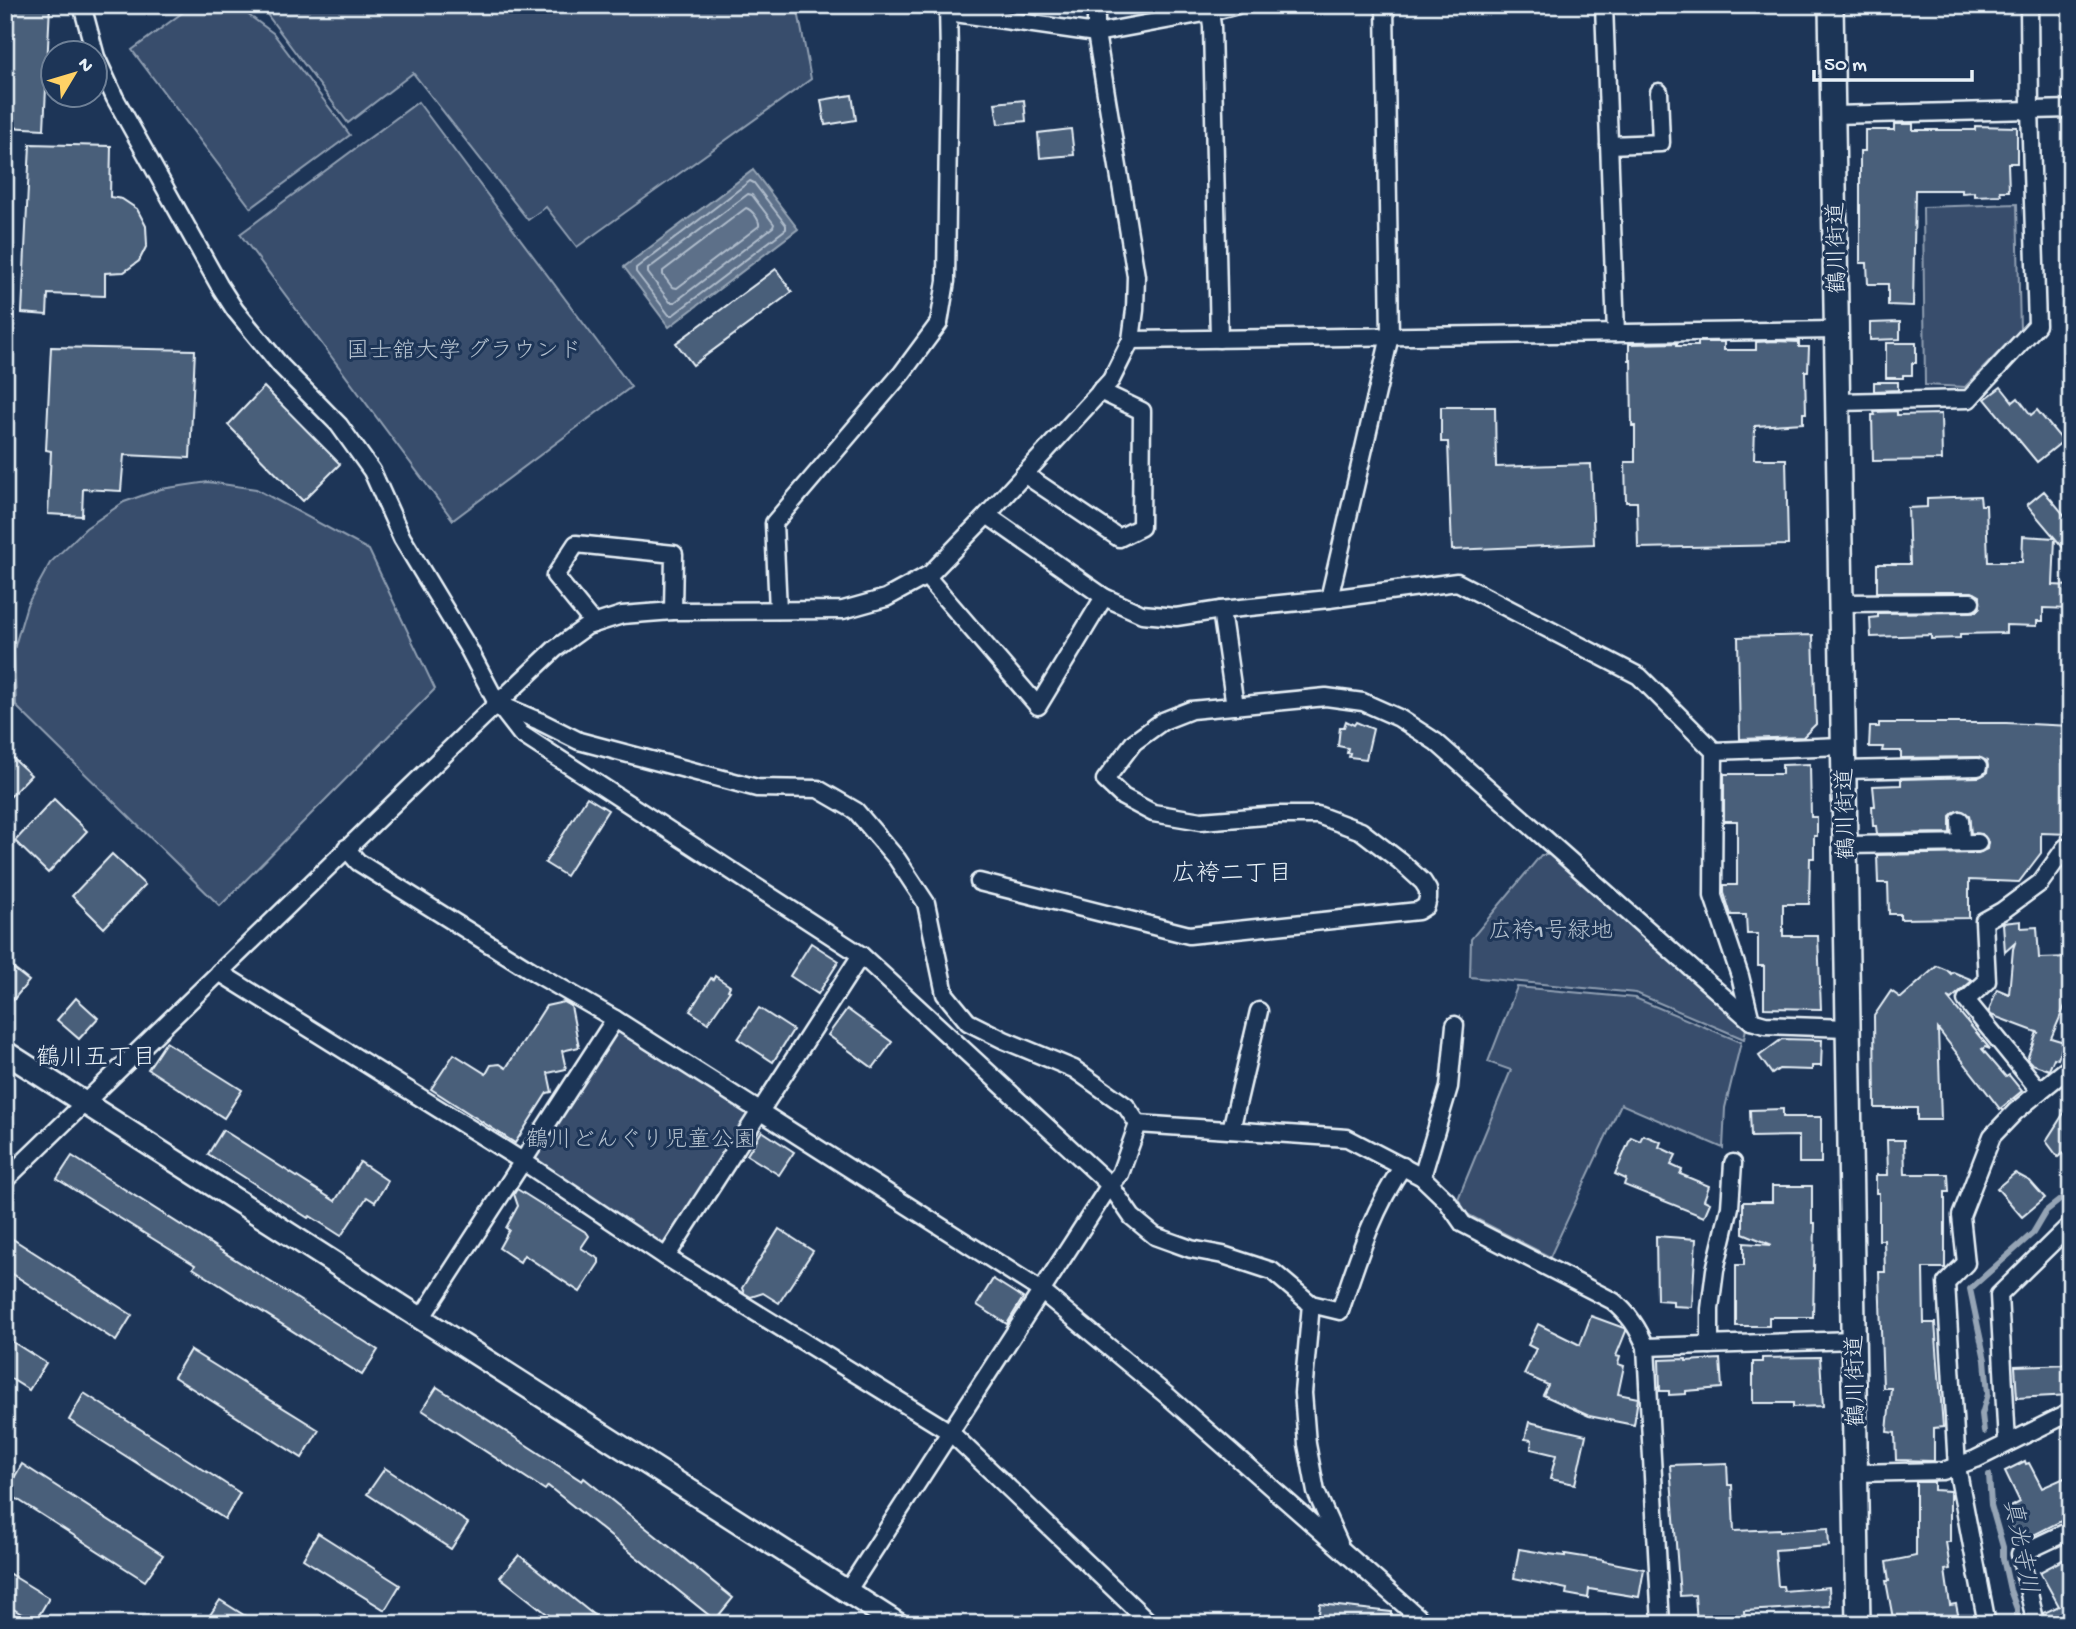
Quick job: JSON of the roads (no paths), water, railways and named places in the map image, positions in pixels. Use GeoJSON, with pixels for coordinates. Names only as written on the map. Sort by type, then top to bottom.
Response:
{"type":"FeatureCollection","features":[{"type":"Feature","properties":{"kind":"main road","name":"鶴川街道"},"geometry":{"type":"LineString","coordinates":[[1831,5],[1857,1624]]}},
{"type":"Feature","properties":{"kind":"street"},"geometry":{"type":"LineString","coordinates":[[82,5],[96,57],[115,98],[219,285],[235,310],[281,366],[339,425],[372,471],[402,538],[467,646],[497,704],[521,734],[860,955],[1110,1185],[1132,1217],[1155,1237],[1191,1250],[1223,1255],[1272,1271],[1311,1304],[1340,1311],[1361,1249],[1388,1187],[1403,1166]]}},
{"type":"Feature","properties":{"kind":"street"},"geometry":{"type":"LineString","coordinates":[[5,1180],[497,704],[555,649],[587,626],[622,615],[673,611],[843,610],[886,598],[926,576],[987,515],[1111,380],[1131,340],[1136,276],[1096,33],[1096,5]]}},
{"type":"Feature","properties":{"kind":"street"},"geometry":{"type":"LineString","coordinates":[[778,610],[774,523],[902,373],[939,323],[946,281],[948,9],[1096,33],[1237,5]]}},
{"type":"Feature","properties":{"kind":"street"},"geometry":{"type":"LineString","coordinates":[[1329,599],[1390,336],[1385,5]]}},
{"type":"Feature","properties":{"kind":"street"},"geometry":{"type":"LineString","coordinates":[[1604,5],[1616,333]]}},
{"type":"Feature","properties":{"kind":"street"},"geometry":{"type":"LineString","coordinates":[[1838,402],[1969,399],[2037,325],[2029,5]]}},
{"type":"Feature","properties":{"kind":"street"},"geometry":{"type":"LineString","coordinates":[[1210,12],[1219,339]]}},
{"type":"Feature","properties":{"kind":"street"},"geometry":{"type":"LineString","coordinates":[[1609,145],[1661,143],[1659,92]]}},
{"type":"Feature","properties":{"kind":"street"},"geometry":{"type":"LineString","coordinates":[[1833,115],[2071,109]]}},
{"type":"Feature","properties":{"kind":"street"},"geometry":{"type":"LineString","coordinates":[[1131,340],[1837,330]]}},
{"type":"Feature","properties":{"kind":"street"},"geometry":{"type":"LineString","coordinates":[[1024,474],[1119,538],[1141,527],[1142,411],[1100,391]]}},
{"type":"Feature","properties":{"kind":"street"},"geometry":{"type":"LineString","coordinates":[[987,515],[1104,597],[1142,614],[1176,617],[1457,582],[1639,676],[1714,751],[1713,896],[1740,976],[1751,1021]]}},
{"type":"Feature","properties":{"kind":"street"},"geometry":{"type":"LineString","coordinates":[[594,624],[555,576],[576,544],[674,554],[673,611]]}},
{"type":"Feature","properties":{"kind":"street"},"geometry":{"type":"LineString","coordinates":[[926,576],[1038,706],[1104,597]]}},
{"type":"Feature","properties":{"kind":"street"},"geometry":{"type":"LineString","coordinates":[[1841,603],[1971,601]]}},
{"type":"Feature","properties":{"kind":"street"},"geometry":{"type":"LineString","coordinates":[[1221,610],[1236,706]]}},
{"type":"Feature","properties":{"kind":"street"},"geometry":{"type":"LineString","coordinates":[[979,882],[1189,935],[1418,911],[1426,906],[1429,898],[1423,882],[1361,831],[1318,815],[1279,814],[1201,821],[1153,813],[1123,797],[1105,780],[1134,742],[1163,721],[1191,710],[1326,697],[1363,702],[1399,718],[1436,742],[1751,1021],[1765,1025],[1847,1028]]}},
{"type":"Feature","properties":{"kind":"street"},"geometry":{"type":"LineString","coordinates":[[497,704],[579,741],[757,788],[818,789],[856,811],[897,859],[926,903],[945,994],[968,1021],[1004,1040],[1074,1069],[1126,1105],[1138,1124]]}},
{"type":"Feature","properties":{"kind":"street"},"geometry":{"type":"LineString","coordinates":[[1714,751],[1843,746]]}},
{"type":"Feature","properties":{"kind":"street"},"geometry":{"type":"LineString","coordinates":[[1844,770],[1978,767]]}},
{"type":"Feature","properties":{"kind":"street"},"geometry":{"type":"LineString","coordinates":[[1960,820],[1961,843]]}},
{"type":"Feature","properties":{"kind":"street"},"geometry":{"type":"LineString","coordinates":[[1845,845],[1978,843]]}},
{"type":"Feature","properties":{"kind":"street"},"geometry":{"type":"LineString","coordinates":[[346,848],[358,862],[537,974],[615,1019],[1040,1290],[1170,1398],[1426,1624]]}},
{"type":"Feature","properties":{"kind":"street"},"geometry":{"type":"LineString","coordinates":[[2040,1091],[1966,1000],[1987,981],[1984,921],[2040,883],[2065,848],[2071,849]]}},
{"type":"Feature","properties":{"kind":"street"},"geometry":{"type":"LineString","coordinates":[[666,1256],[860,955]]}},
{"type":"Feature","properties":{"kind":"street"},"geometry":{"type":"LineString","coordinates":[[219,972],[524,1162],[666,1256],[950,1432],[1151,1624]]}},
{"type":"Feature","properties":{"kind":"street"},"geometry":{"type":"LineString","coordinates":[[1231,1130],[1259,1011]]}},
{"type":"Feature","properties":{"kind":"street"},"geometry":{"type":"LineString","coordinates":[[422,1317],[615,1019]]}},
{"type":"Feature","properties":{"kind":"street"},"geometry":{"type":"LineString","coordinates":[[1422,1177],[1449,1087],[1455,1025]]}},
{"type":"Feature","properties":{"kind":"street"},"geometry":{"type":"LineString","coordinates":[[5,1052],[898,1624]]}},
{"type":"Feature","properties":{"kind":"street"},"geometry":{"type":"LineString","coordinates":[[1987,1624],[1957,1467],[1946,1283],[1966,1263],[1961,1216],[1992,1136],[2015,1112],[2071,1066]]}},
{"type":"Feature","properties":{"kind":"street"},"geometry":{"type":"LineString","coordinates":[[1138,1124],[1347,1138],[1422,1177],[1447,1201],[1462,1224],[1613,1301],[1624,1310],[1637,1327],[1646,1347],[1661,1624]]}},
{"type":"Feature","properties":{"kind":"street"},"geometry":{"type":"LineString","coordinates":[[848,1590],[1040,1290],[1120,1174],[1138,1124]]}},
{"type":"Feature","properties":{"kind":"street"},"geometry":{"type":"LineString","coordinates":[[1710,1345],[1710,1309],[1715,1270],[1730,1208],[1732,1163]]}},
{"type":"Feature","properties":{"kind":"street"},"geometry":{"type":"LineString","coordinates":[[2007,1443],[1999,1295],[2071,1224]]}},
{"type":"Feature","properties":{"kind":"street"},"geometry":{"type":"LineString","coordinates":[[1311,1304],[1303,1394],[1307,1444],[1316,1492],[1341,1549]]}},
{"type":"Feature","properties":{"kind":"street"},"geometry":{"type":"LineString","coordinates":[[1646,1347],[1854,1340]]}},
{"type":"Feature","properties":{"kind":"street"},"geometry":{"type":"LineString","coordinates":[[1856,1473],[1943,1471],[1957,1467],[2071,1412]]}},
{"type":"Feature","properties":{"kind":"street"},"geometry":{"type":"LineString","coordinates":[[2036,1624],[2021,1554],[2071,1530]]}},
{"type":"Feature","properties":{"kind":"water"},"geometry":{"type":"Polygon","coordinates":[[[753,170],[798,229],[669,327],[624,267],[753,170]]]}},
{"type":"Feature","properties":{"kind":"waterway","name":"真光寺川"},"geometry":{"type":"LineString","coordinates":[[1984,1432],[1982,1414],[1988,1394],[1985,1360],[1970,1289],[2033,1233],[2046,1211],[2071,1188]]}},
{"type":"Feature","properties":{"kind":"waterway","name":"真光寺川"},"geometry":{"type":"LineString","coordinates":[[1989,1475],[1991,1505],[2003,1547],[2010,1590],[2017,1609],[2017,1624]]}},
{"type":"Feature","properties":{"kind":"district","name":"広袴二丁目"},"geometry":{"type":"Point","coordinates":[1232,872]}},
{"type":"Feature","properties":{"kind":"district","name":"鶴川五丁目"},"geometry":{"type":"Point","coordinates":[96,1056]}},
{"type":"Feature","properties":{"kind":"park label","name":"国士舘大学 グラウンド"},"geometry":{"type":"Point","coordinates":[464,349]}},
{"type":"Feature","properties":{"kind":"park label","name":"広袴1号緑地"},"geometry":{"type":"Point","coordinates":[1551,929]}},
{"type":"Feature","properties":{"kind":"park label","name":"鶴川どんぐり児童公園"},"geometry":{"type":"Point","coordinates":[641,1138]}}]}
